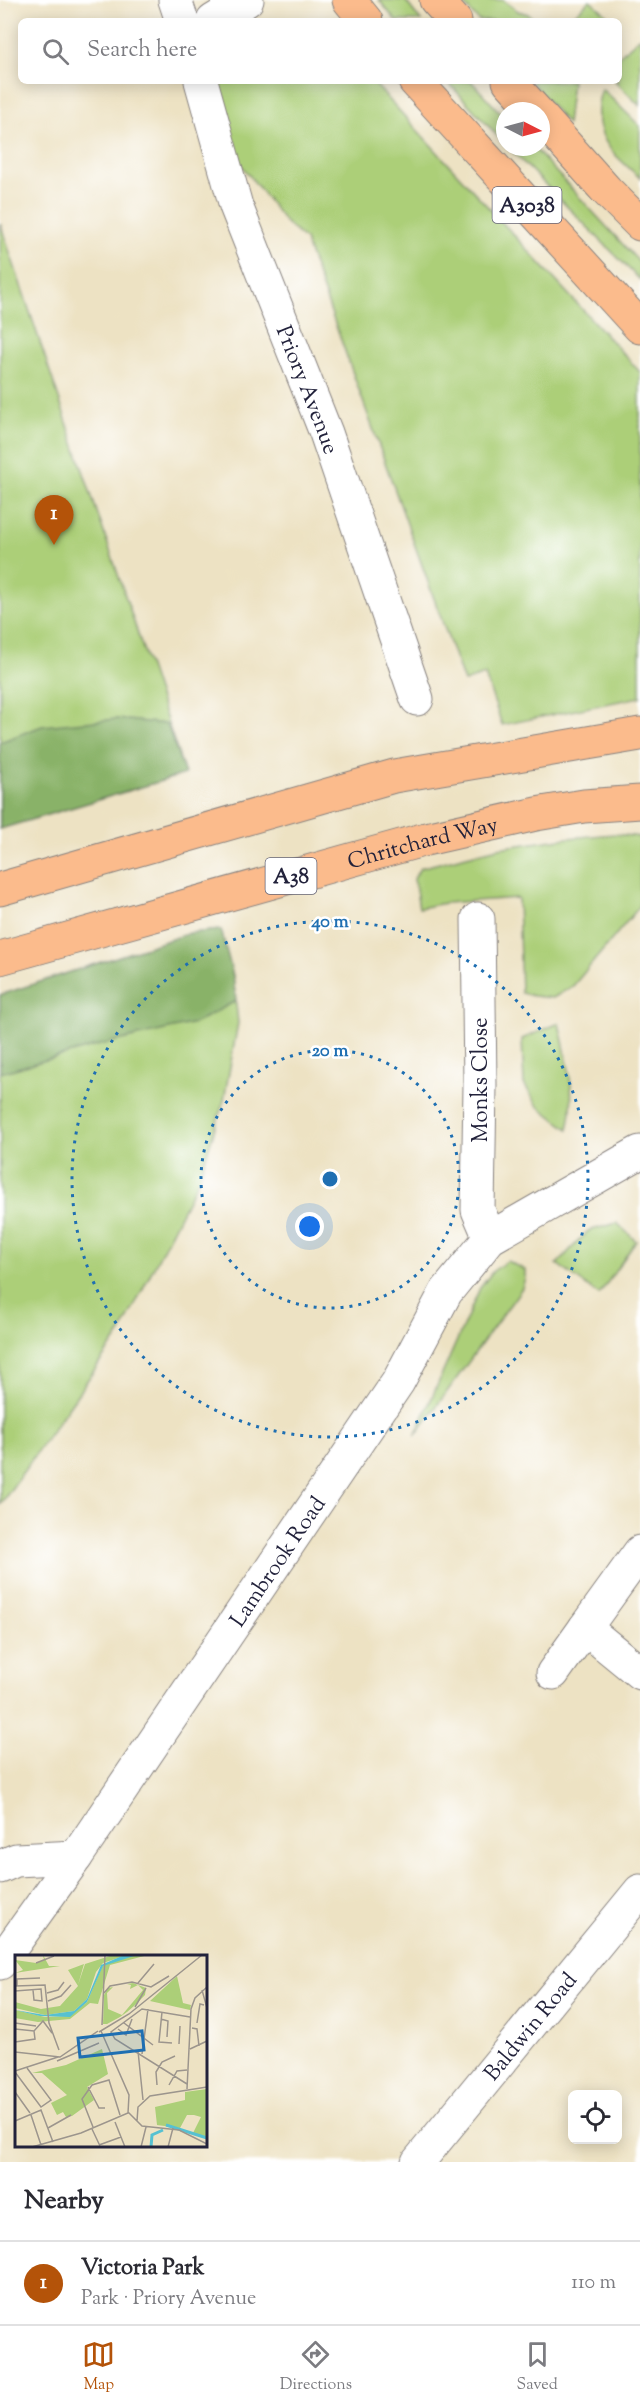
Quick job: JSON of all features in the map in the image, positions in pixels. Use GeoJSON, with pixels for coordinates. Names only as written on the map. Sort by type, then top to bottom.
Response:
{"type":"FeatureCollection","features":[{"type":"Feature","properties":{"kind":"main road"},"geometry":{"type":"LineString","coordinates":[[349,0],[364,18]]}},
{"type":"Feature","properties":{"kind":"main road"},"geometry":{"type":"LineString","coordinates":[[436,0],[452,18]]}},
{"type":"Feature","properties":{"kind":"main road","name":"A3038"},"geometry":{"type":"LineString","coordinates":[[418,84],[640,327]]}},
{"type":"Feature","properties":{"kind":"main road"},"geometry":{"type":"LineString","coordinates":[[512,84],[528,102]]}},
{"type":"Feature","properties":{"kind":"main road","name":"A3038"},"geometry":{"type":"LineString","coordinates":[[550,127],[640,224]]}},
{"type":"Feature","properties":{"kind":"main road"},"geometry":{"type":"LineString","coordinates":[[0,890],[394,776],[640,734]]}},
{"type":"Feature","properties":{"kind":"main road","name":"Chritchard Way"},"geometry":{"type":"LineString","coordinates":[[0,958],[426,838],[584,806],[640,802]]}},
{"type":"Feature","properties":{"kind":"main road"},"geometry":{"type":"LineString","coordinates":[[584,806],[640,821]]}},
{"type":"Feature","properties":{"kind":"street"},"geometry":{"type":"LineString","coordinates":[[175,0],[181,18]]}},
{"type":"Feature","properties":{"kind":"street"},"geometry":{"type":"LineString","coordinates":[[218,18],[247,0]]}},
{"type":"Feature","properties":{"kind":"street","name":"Priory Avenue"},"geometry":{"type":"LineString","coordinates":[[202,84],[236,206],[326,433],[417,699]]}},
{"type":"Feature","properties":{"kind":"street","name":"Monks Close"},"geometry":{"type":"LineString","coordinates":[[478,919],[480,1085],[478,1210],[490,1238]]}},
{"type":"Feature","properties":{"kind":"street","name":"Lambrook Road"},"geometry":{"type":"LineString","coordinates":[[0,1963],[76,1857],[398,1382],[446,1292],[490,1238],[640,1152]]}},
{"type":"Feature","properties":{"kind":"street"},"geometry":{"type":"LineString","coordinates":[[553,1673],[640,1552]]}},
{"type":"Feature","properties":{"kind":"street"},"geometry":{"type":"LineString","coordinates":[[585,1628],[640,1673]]}},
{"type":"Feature","properties":{"kind":"street"},"geometry":{"type":"LineString","coordinates":[[0,1867],[16,1860],[76,1857]]}},
{"type":"Feature","properties":{"kind":"street","name":"Baldwin Road"},"geometry":{"type":"LineString","coordinates":[[418,2162],[640,1891]]}},
{"type":"Feature","properties":{"kind":"green space"},"geometry":{"type":"Polygon","coordinates":[[[379,0],[405,0],[419,18],[394,18],[379,0]]]}},
{"type":"Feature","properties":{"kind":"green space"},"geometry":{"type":"Polygon","coordinates":[[[460,0],[503,0],[533,18],[476,18],[460,0]]]}},
{"type":"Feature","properties":{"kind":"green space"},"geometry":{"type":"Polygon","coordinates":[[[590,0],[608,18],[571,18],[590,0]]]}},
{"type":"Feature","properties":{"kind":"green space"},"geometry":{"type":"Polygon","coordinates":[[[640,37],[640,106],[618,84],[622,84],[622,53],[640,37]]]}},
{"type":"Feature","properties":{"kind":"green space"},"geometry":{"type":"Polygon","coordinates":[[[219,84],[375,84],[640,372],[640,697],[502,725],[485,675],[464,682],[305,240],[285,222],[239,162],[217,96],[219,84]]]}},
{"type":"Feature","properties":{"kind":"green space"},"geometry":{"type":"Polygon","coordinates":[[[450,84],[474,84],[496,108],[496,134],[450,84]]]}},
{"type":"Feature","properties":{"kind":"green space"},"geometry":{"type":"Polygon","coordinates":[[[534,84],[572,84],[567,124],[534,84]]]}},
{"type":"Feature","properties":{"kind":"green space"},"geometry":{"type":"Polygon","coordinates":[[[602,89],[640,126],[640,178],[613,152],[603,137],[598,113],[602,89]]]}},
{"type":"Feature","properties":{"kind":"green space"},"geometry":{"type":"Polygon","coordinates":[[[517,156],[541,156],[640,263],[640,280],[517,156]]]}},
{"type":"Feature","properties":{"kind":"green space"},"geometry":{"type":"Polygon","coordinates":[[[0,223],[185,774],[0,829],[0,223]]]}},
{"type":"Feature","properties":{"kind":"green space"},"geometry":{"type":"Polygon","coordinates":[[[117,719],[167,724],[185,774],[0,829],[0,742],[42,726],[117,719]]]}},
{"type":"Feature","properties":{"kind":"green space"},"geometry":{"type":"Polygon","coordinates":[[[615,834],[640,837],[640,906],[573,986],[553,998],[521,993],[518,898],[445,903],[419,908],[414,879],[420,868],[498,848],[615,834]]]}},
{"type":"Feature","properties":{"kind":"green space"},"geometry":{"type":"Polygon","coordinates":[[[221,930],[233,976],[238,1023],[224,1100],[199,1178],[121,1332],[0,1505],[0,995],[190,933],[221,930]]]}},
{"type":"Feature","properties":{"kind":"green space"},"geometry":{"type":"Polygon","coordinates":[[[221,930],[233,976],[236,1001],[195,1023],[100,1045],[0,1073],[0,995],[190,933],[221,930]]]}},
{"type":"Feature","properties":{"kind":"green space"},"geometry":{"type":"Polygon","coordinates":[[[559,1023],[571,1089],[572,1102],[568,1129],[538,1106],[524,1084],[522,1039],[559,1023]]]}},
{"type":"Feature","properties":{"kind":"green space"},"geometry":{"type":"Polygon","coordinates":[[[617,1223],[636,1241],[599,1295],[557,1264],[588,1231],[617,1223]]]}},
{"type":"Feature","properties":{"kind":"green space"},"geometry":{"type":"Polygon","coordinates":[[[507,1261],[525,1270],[522,1288],[415,1436],[480,1288],[493,1271],[507,1261]]]}},
{"type":"Feature","properties":{"kind":"place","name":"Victoria Park"},"geometry":{"type":"Point","coordinates":[54,545]}}]}
